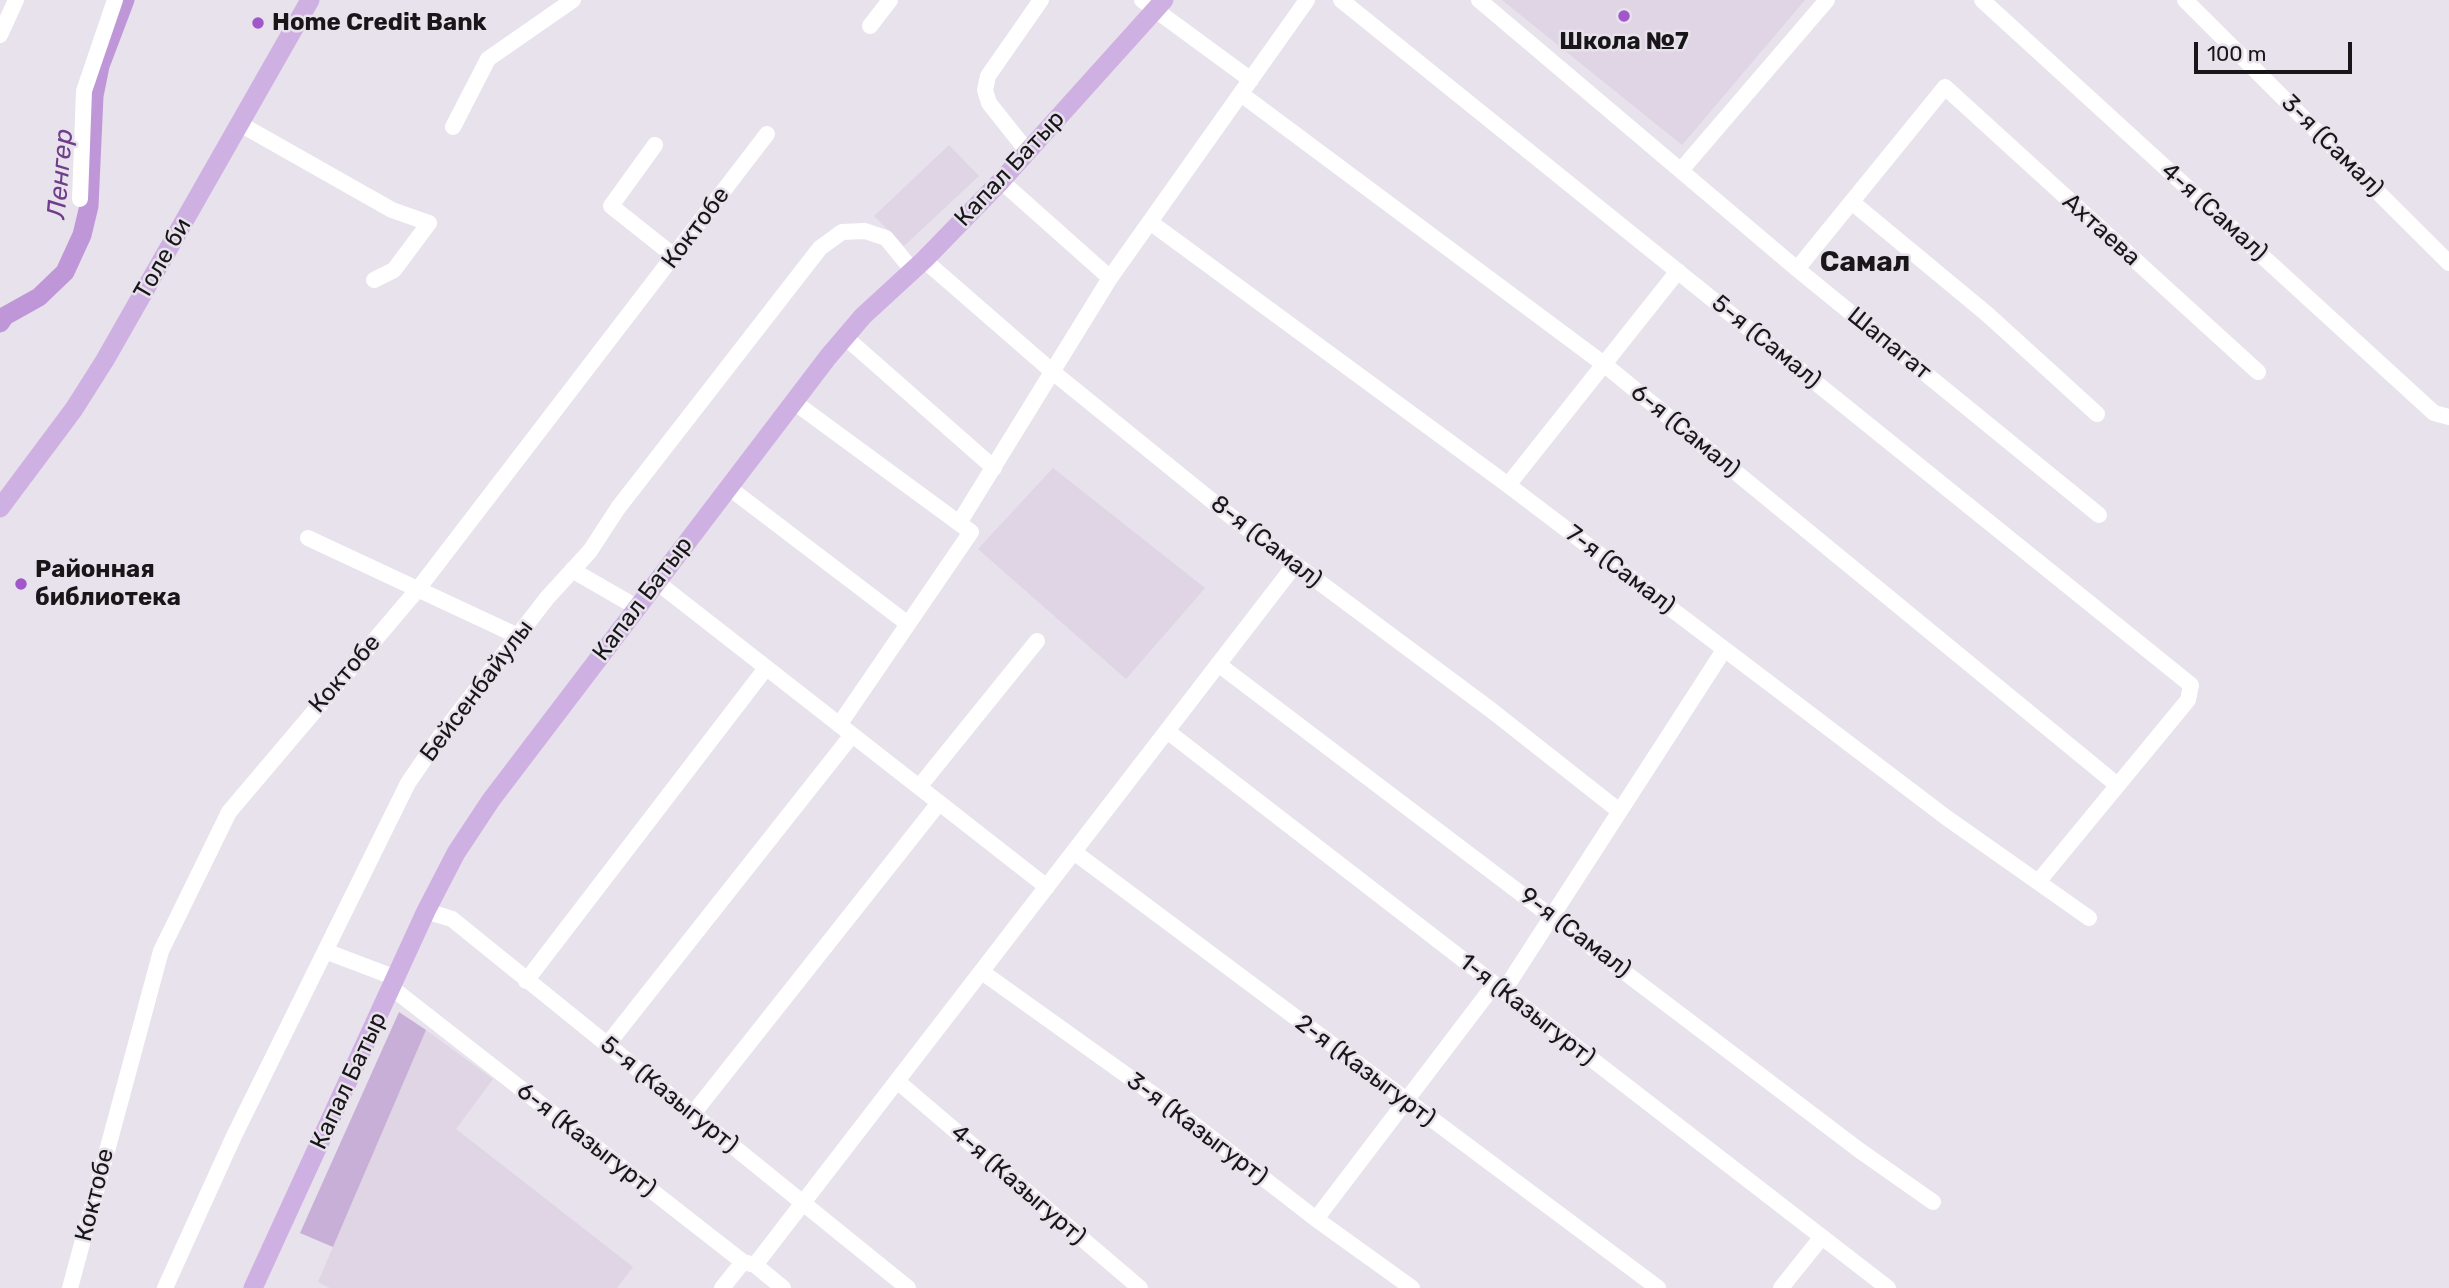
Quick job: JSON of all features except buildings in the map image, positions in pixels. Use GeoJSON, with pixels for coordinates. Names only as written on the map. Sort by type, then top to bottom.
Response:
{"type":"FeatureCollection","features":[{"type":"Feature","properties":{"kind":"main road","name":"Толе би"},"geometry":{"type":"LineString","coordinates":[[0,508],[74,409],[105,360],[310,0]]}},
{"type":"Feature","properties":{"kind":"main road","name":"Капал Батыр"},"geometry":{"type":"LineString","coordinates":[[253,1288],[426,911],[456,853],[491,800],[727,487],[845,337],[863,316],[1001,181],[1154,3]]}},
{"type":"Feature","properties":{"kind":"street"},"geometry":{"type":"LineString","coordinates":[[0,35],[16,0]]}},
{"type":"Feature","properties":{"kind":"street"},"geometry":{"type":"LineString","coordinates":[[80,199],[84,91],[114,0]]}},
{"type":"Feature","properties":{"kind":"street"},"geometry":{"type":"LineString","coordinates":[[453,127],[488,58],[573,0]]}},
{"type":"Feature","properties":{"kind":"street"},"geometry":{"type":"LineString","coordinates":[[870,26],[890,0]]}},
{"type":"Feature","properties":{"kind":"street"},"geometry":{"type":"LineString","coordinates":[[1027,151],[989,103],[985,90],[988,76],[1041,0]]}},
{"type":"Feature","properties":{"kind":"street"},"geometry":{"type":"LineString","coordinates":[[607,1045],[846,730],[965,528],[994,468],[1110,278],[1307,0]]}},
{"type":"Feature","properties":{"kind":"street","name":"5-я (Самал)"},"geometry":{"type":"LineString","coordinates":[[1341,0],[2191,685],[2188,700],[2116,784]]}},
{"type":"Feature","properties":{"kind":"street","name":"Шапагат"},"geometry":{"type":"LineString","coordinates":[[1479,0],[1797,269],[2099,514]]}},
{"type":"Feature","properties":{"kind":"street"},"geometry":{"type":"LineString","coordinates":[[1682,169],[1827,0]]}},
{"type":"Feature","properties":{"kind":"street","name":"4-я (Самал)"},"geometry":{"type":"LineString","coordinates":[[1982,0],[2434,413],[2449,417]]}},
{"type":"Feature","properties":{"kind":"street","name":"3-я (Самал)"},"geometry":{"type":"LineString","coordinates":[[2185,0],[2449,263]]}},
{"type":"Feature","properties":{"kind":"street"},"geometry":{"type":"LineString","coordinates":[[1154,3],[1251,80]]}},
{"type":"Feature","properties":{"kind":"street","name":"Ахтаева"},"geometry":{"type":"LineString","coordinates":[[1853,203],[1945,87],[2258,372]]}},
{"type":"Feature","properties":{"kind":"street","name":"6-я (Самал)"},"geometry":{"type":"LineString","coordinates":[[1241,94],[1605,365],[2116,784]]}},
{"type":"Feature","properties":{"kind":"street"},"geometry":{"type":"LineString","coordinates":[[240,124],[392,210],[429,223],[394,271],[374,280]]}},
{"type":"Feature","properties":{"kind":"street","name":"Коктобе"},"geometry":{"type":"LineString","coordinates":[[70,1288],[143,1008],[161,951],[229,812],[418,589],[767,134]]}},
{"type":"Feature","properties":{"kind":"street"},"geometry":{"type":"LineString","coordinates":[[655,145],[611,206],[674,256]]}},
{"type":"Feature","properties":{"kind":"street"},"geometry":{"type":"LineString","coordinates":[[1001,181],[1110,278]]}},
{"type":"Feature","properties":{"kind":"street"},"geometry":{"type":"LineString","coordinates":[[1797,269],[1853,203],[1987,314],[2097,414]]}},
{"type":"Feature","properties":{"kind":"street","name":"7-я (Самал)"},"geometry":{"type":"LineString","coordinates":[[1150,222],[1508,485],[1947,818],[2089,918]]}},
{"type":"Feature","properties":{"kind":"street","name":"Бейсенбайулы"},"geometry":{"type":"LineString","coordinates":[[165,1288],[234,1136],[408,783],[439,738],[820,248],[842,232],[865,231],[886,238],[918,265]]}},
{"type":"Feature","properties":{"kind":"street","name":"8-я (Самал)"},"geometry":{"type":"LineString","coordinates":[[918,265],[1294,566],[1491,710],[1618,810]]}},
{"type":"Feature","properties":{"kind":"street"},"geometry":{"type":"LineString","coordinates":[[1508,485],[1678,271]]}},
{"type":"Feature","properties":{"kind":"street"},"geometry":{"type":"LineString","coordinates":[[845,337],[994,468]]}},
{"type":"Feature","properties":{"kind":"street"},"geometry":{"type":"LineString","coordinates":[[794,402],[965,528]]}},
{"type":"Feature","properties":{"kind":"street"},"geometry":{"type":"LineString","coordinates":[[727,487],[908,624]]}},
{"type":"Feature","properties":{"kind":"street"},"geometry":{"type":"LineString","coordinates":[[308,538],[518,636]]}},
{"type":"Feature","properties":{"kind":"street"},"geometry":{"type":"LineString","coordinates":[[722,1288],[749,1264],[803,1203],[1294,566]]}},
{"type":"Feature","properties":{"kind":"street"},"geometry":{"type":"LineString","coordinates":[[572,570],[638,608]]}},
{"type":"Feature","properties":{"kind":"street"},"geometry":{"type":"LineString","coordinates":[[657,583],[1046,887]]}},
{"type":"Feature","properties":{"kind":"street"},"geometry":{"type":"LineString","coordinates":[[919,787],[1037,641]]}},
{"type":"Feature","properties":{"kind":"street"},"geometry":{"type":"LineString","coordinates":[[1316,1219],[1498,988],[1552,915],[1724,650]]}},
{"type":"Feature","properties":{"kind":"street","name":"9-я (Самал)"},"geometry":{"type":"LineString","coordinates":[[1219,664],[1859,1150],[1933,1202]]}},
{"type":"Feature","properties":{"kind":"street"},"geometry":{"type":"LineString","coordinates":[[526,981],[766,667]]}},
{"type":"Feature","properties":{"kind":"street","name":"1-я (Казыгурт)"},"geometry":{"type":"LineString","coordinates":[[1167,731],[1888,1288]]}},
{"type":"Feature","properties":{"kind":"street"},"geometry":{"type":"LineString","coordinates":[[2038,882],[2116,784]]}},
{"type":"Feature","properties":{"kind":"street"},"geometry":{"type":"LineString","coordinates":[[692,1115],[939,803]]}},
{"type":"Feature","properties":{"kind":"street","name":"2-я (Казыгурт)"},"geometry":{"type":"LineString","coordinates":[[1074,852],[1658,1288]]}},
{"type":"Feature","properties":{"kind":"street","name":"5-я (Казыгурт)"},"geometry":{"type":"LineString","coordinates":[[426,911],[452,919],[908,1288]]}},
{"type":"Feature","properties":{"kind":"street","name":"6-я (Казыгурт)"},"geometry":{"type":"LineString","coordinates":[[325,951],[394,983],[783,1288]]}},
{"type":"Feature","properties":{"kind":"street","name":"3-я (Казыгурт)"},"geometry":{"type":"LineString","coordinates":[[982,972],[1178,1112],[1316,1219],[1412,1288]]}},
{"type":"Feature","properties":{"kind":"street","name":"4-я (Казыгурт)"},"geometry":{"type":"LineString","coordinates":[[897,1081],[1139,1288]]}},
{"type":"Feature","properties":{"kind":"street"},"geometry":{"type":"LineString","coordinates":[[1781,1288],[1821,1238]]}},
{"type":"Feature","properties":{"kind":"shaded area"},"geometry":{"type":"Polygon","coordinates":[[[1502,0],[1805,0],[1682,145],[1502,0]]]}},
{"type":"Feature","properties":{"kind":"shaded area"},"geometry":{"type":"Polygon","coordinates":[[[949,145],[979,176],[904,246],[874,216],[949,145]]]}},
{"type":"Feature","properties":{"kind":"shaded area"},"geometry":{"type":"Polygon","coordinates":[[[1053,468],[1205,588],[1126,679],[978,549],[1053,468]]]}},
{"type":"Feature","properties":{"kind":"shaded area"},"geometry":{"type":"Polygon","coordinates":[[[399,1012],[426,1030],[333,1247],[300,1233],[399,1012]]]}},
{"type":"Feature","properties":{"kind":"shaded area"},"geometry":{"type":"Polygon","coordinates":[[[426,1030],[493,1079],[456,1129],[633,1267],[617,1288],[330,1288],[318,1282],[426,1030]]]}},
{"type":"Feature","properties":{"kind":"waterway","name":"Ленгер"},"geometry":{"type":"LineString","coordinates":[[0,323],[5,316],[39,297],[65,272],[82,235],[89,206],[94,96],[100,66],[125,0]]}},
{"type":"Feature","properties":{"kind":"place","name":"Школа №7"},"geometry":{"type":"Point","coordinates":[1624,16]}},
{"type":"Feature","properties":{"kind":"place","name":"Home Credit Bank"},"geometry":{"type":"Point","coordinates":[258,23]}},
{"type":"Feature","properties":{"kind":"place","name":"Районная библиотека"},"geometry":{"type":"Point","coordinates":[21,584]}},
{"type":"Feature","properties":{"kind":"district","name":"Самал"},"geometry":{"type":"Point","coordinates":[1865,263]}}]}
